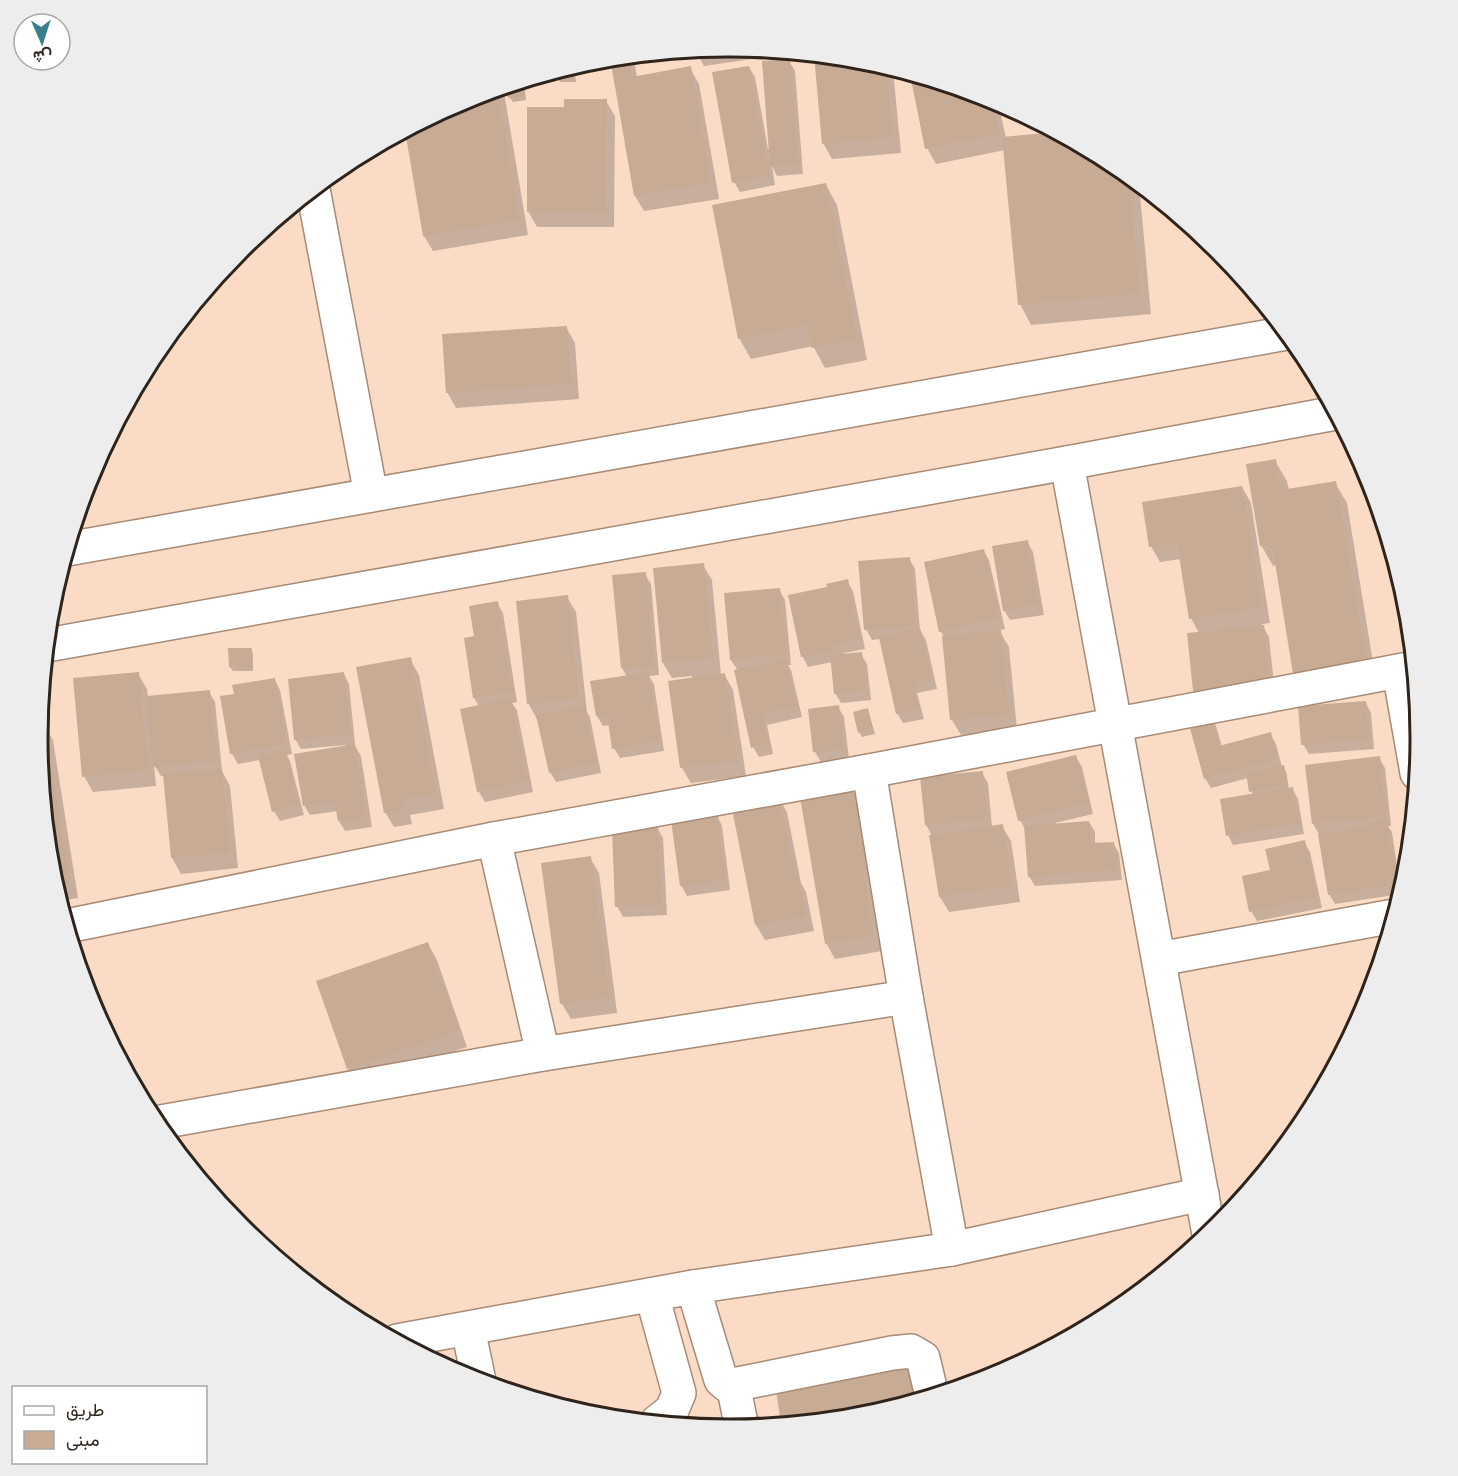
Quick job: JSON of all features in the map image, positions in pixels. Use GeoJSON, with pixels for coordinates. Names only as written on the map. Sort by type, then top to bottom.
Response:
{"type":"FeatureCollection","features":[{"type":"Feature","properties":{"kind":"street"},"geometry":{"type":"LineString","coordinates":[[315,198],[371,495]]}},
{"type":"Feature","properties":{"kind":"street"},"geometry":{"type":"LineString","coordinates":[[75,548],[1277,335]]}},
{"type":"Feature","properties":{"kind":"street"},"geometry":{"type":"LineString","coordinates":[[55,644],[1328,415]]}},
{"type":"Feature","properties":{"kind":"street"},"geometry":{"type":"LineString","coordinates":[[1067,463],[1207,1223]]}},
{"type":"Feature","properties":{"kind":"street"},"geometry":{"type":"LineString","coordinates":[[74,925],[494,839],[1406,670],[1409,699]]}},
{"type":"Feature","properties":{"kind":"street"},"geometry":{"type":"LineString","coordinates":[[869,771],[906,997],[952,1249]]}},
{"type":"Feature","properties":{"kind":"street"},"geometry":{"type":"LineString","coordinates":[[494,839],[543,1054]]}},
{"type":"Feature","properties":{"kind":"street"},"geometry":{"type":"LineString","coordinates":[[1159,959],[1386,917]]}},
{"type":"Feature","properties":{"kind":"street"},"geometry":{"type":"LineString","coordinates":[[166,1121],[543,1054],[906,997]]}},
{"type":"Feature","properties":{"kind":"street"},"geometry":{"type":"LineString","coordinates":[[409,1339],[693,1287],[952,1249],[1202,1194]]}},
{"type":"Feature","properties":{"kind":"street"},"geometry":{"type":"LineString","coordinates":[[693,1287],[721,1380],[727,1385],[891,1353],[911,1352],[923,1358],[930,1388]]}},
{"type":"Feature","properties":{"kind":"street"},"geometry":{"type":"LineString","coordinates":[[652,1295],[679,1393],[672,1410],[665,1416]]}},
{"type":"Feature","properties":{"kind":"street"},"geometry":{"type":"LineString","coordinates":[[468,1329],[476,1370]]}},
{"type":"Feature","properties":{"kind":"street"},"geometry":{"type":"LineString","coordinates":[[733,1385],[740,1419]]}},
{"type":"Feature","properties":{"kind":"building"},"geometry":{"type":"Polygon","coordinates":[[[790,60],[798,164],[770,166],[762,61],[790,60]]]}},
{"type":"Feature","properties":{"kind":"building"},"geometry":{"type":"Polygon","coordinates":[[[815,63],[887,76],[893,137],[822,144],[815,63]]]}},
{"type":"Feature","properties":{"kind":"building"},"geometry":{"type":"Polygon","coordinates":[[[630,65],[632,77],[691,66],[711,183],[634,196],[612,68],[630,65]]]}},
{"type":"Feature","properties":{"kind":"building"},"geometry":{"type":"Polygon","coordinates":[[[749,66],[770,175],[732,183],[712,72],[749,66]]]}},
{"type":"Feature","properties":{"kind":"building"},"geometry":{"type":"Polygon","coordinates":[[[912,82],[995,111],[1000,134],[925,149],[912,82]]]}},
{"type":"Feature","properties":{"kind":"building"},"geometry":{"type":"Polygon","coordinates":[[[524,89],[525,96],[508,98],[508,94],[524,89]]]}},
{"type":"Feature","properties":{"kind":"building"},"geometry":{"type":"Polygon","coordinates":[[[499,97],[520,220],[423,236],[406,139],[468,109],[499,97]]]}},
{"type":"Feature","properties":{"kind":"building"},"geometry":{"type":"Polygon","coordinates":[[[564,99],[607,99],[606,212],[527,212],[527,107],[564,107],[564,99]]]}},
{"type":"Feature","properties":{"kind":"building"},"geometry":{"type":"Polygon","coordinates":[[[1042,133],[1070,148],[1130,188],[1140,294],[1018,305],[1002,137],[1042,133]]]}},
{"type":"Feature","properties":{"kind":"building"},"geometry":{"type":"Polygon","coordinates":[[[826,183],[857,339],[811,348],[807,325],[738,339],[712,205],[826,183]]]}},
{"type":"Feature","properties":{"kind":"building"},"geometry":{"type":"Polygon","coordinates":[[[567,326],[571,384],[446,393],[442,334],[567,326]]]}},
{"type":"Feature","properties":{"kind":"building"},"geometry":{"type":"Polygon","coordinates":[[[1276,459],[1281,490],[1336,481],[1367,667],[1294,680],[1272,544],[1260,546],[1246,464],[1276,459]]]}},
{"type":"Feature","properties":{"kind":"building"},"geometry":{"type":"Polygon","coordinates":[[[1242,486],[1262,607],[1189,619],[1177,543],[1149,547],[1142,502],[1242,486]]]}},
{"type":"Feature","properties":{"kind":"building"},"geometry":{"type":"Polygon","coordinates":[[[1028,540],[1039,605],[1003,611],[992,546],[1028,540]]]}},
{"type":"Feature","properties":{"kind":"building"},"geometry":{"type":"Polygon","coordinates":[[[984,549],[1000,618],[939,632],[924,562],[984,549]]]}},
{"type":"Feature","properties":{"kind":"building"},"geometry":{"type":"Polygon","coordinates":[[[910,557],[916,626],[864,630],[858,561],[910,557]]]}},
{"type":"Feature","properties":{"kind":"building"},"geometry":{"type":"Polygon","coordinates":[[[704,563],[713,658],[662,663],[653,568],[704,563]]]}},
{"type":"Feature","properties":{"kind":"building"},"geometry":{"type":"Polygon","coordinates":[[[646,572],[654,666],[621,668],[612,575],[646,572]]]}},
{"type":"Feature","properties":{"kind":"building"},"geometry":{"type":"Polygon","coordinates":[[[848,579],[860,639],[832,644],[834,651],[801,657],[788,595],[827,587],[826,584],[848,579]]]}},
{"type":"Feature","properties":{"kind":"building"},"geometry":{"type":"Polygon","coordinates":[[[780,588],[787,655],[730,660],[724,593],[780,588]]]}},
{"type":"Feature","properties":{"kind":"building"},"geometry":{"type":"Polygon","coordinates":[[[568,595],[579,698],[527,704],[516,601],[568,595]]]}},
{"type":"Feature","properties":{"kind":"building"},"geometry":{"type":"Polygon","coordinates":[[[1395,595],[1401,632],[1400,632],[1395,595]]]}},
{"type":"Feature","properties":{"kind":"building"},"geometry":{"type":"Polygon","coordinates":[[[498,601],[513,692],[473,698],[464,638],[474,636],[469,606],[498,601]]]}},
{"type":"Feature","properties":{"kind":"building"},"geometry":{"type":"Polygon","coordinates":[[[1264,625],[1270,684],[1193,691],[1187,633],[1264,625]]]}},
{"type":"Feature","properties":{"kind":"building"},"geometry":{"type":"Polygon","coordinates":[[[920,628],[932,679],[913,683],[919,708],[896,714],[879,638],[920,628]]]}},
{"type":"Feature","properties":{"kind":"building"},"geometry":{"type":"Polygon","coordinates":[[[1001,630],[1009,714],[950,720],[942,636],[1001,630]]]}},
{"type":"Feature","properties":{"kind":"building"},"geometry":{"type":"Polygon","coordinates":[[[228,648],[252,648],[252,667],[229,667],[228,648]]]}},
{"type":"Feature","properties":{"kind":"building"},"geometry":{"type":"Polygon","coordinates":[[[862,652],[866,690],[834,694],[830,655],[862,652]]]}},
{"type":"Feature","properties":{"kind":"building"},"geometry":{"type":"Polygon","coordinates":[[[411,657],[436,794],[402,800],[404,809],[384,813],[356,667],[411,657]]]}},
{"type":"Feature","properties":{"kind":"building"},"geometry":{"type":"Polygon","coordinates":[[[786,659],[797,707],[762,714],[769,744],[751,748],[734,670],[786,659]]]}},
{"type":"Feature","properties":{"kind":"building"},"geometry":{"type":"Polygon","coordinates":[[[139,672],[148,770],[82,777],[73,678],[139,672]]]}},
{"type":"Feature","properties":{"kind":"building"},"geometry":{"type":"Polygon","coordinates":[[[344,672],[351,734],[294,740],[288,679],[344,672]]]}},
{"type":"Feature","properties":{"kind":"building"},"geometry":{"type":"Polygon","coordinates":[[[649,672],[660,741],[612,749],[607,715],[596,716],[590,681],[649,672]]]}},
{"type":"Feature","properties":{"kind":"building"},"geometry":{"type":"Polygon","coordinates":[[[725,673],[738,761],[680,768],[668,681],[725,673]]]}},
{"type":"Feature","properties":{"kind":"building"},"geometry":{"type":"Polygon","coordinates":[[[275,678],[287,744],[230,754],[220,696],[234,694],[232,685],[275,678]]]}},
{"type":"Feature","properties":{"kind":"building"},"geometry":{"type":"Polygon","coordinates":[[[210,690],[217,761],[153,767],[147,696],[210,690]]]}},
{"type":"Feature","properties":{"kind":"building"},"geometry":{"type":"Polygon","coordinates":[[[511,698],[528,781],[477,792],[460,709],[511,698]]]}},
{"type":"Feature","properties":{"kind":"building"},"geometry":{"type":"Polygon","coordinates":[[[1366,701],[1369,739],[1301,745],[1298,706],[1366,701]]]}},
{"type":"Feature","properties":{"kind":"building"},"geometry":{"type":"Polygon","coordinates":[[[585,705],[596,763],[549,773],[536,715],[585,705]]]}},
{"type":"Feature","properties":{"kind":"building"},"geometry":{"type":"Polygon","coordinates":[[[839,705],[844,749],[813,752],[808,709],[839,705]]]}},
{"type":"Feature","properties":{"kind":"building"},"geometry":{"type":"Polygon","coordinates":[[[868,708],[873,729],[858,733],[853,712],[868,708]]]}},
{"type":"Feature","properties":{"kind":"building"},"geometry":{"type":"Polygon","coordinates":[[[1211,715],[1219,746],[1271,732],[1278,759],[1204,779],[1188,721],[1211,715]]]}},
{"type":"Feature","properties":{"kind":"building"},"geometry":{"type":"Polygon","coordinates":[[[48,743],[70,883],[64,884],[54,827],[49,783],[48,743]]]}},
{"type":"Feature","properties":{"kind":"building"},"geometry":{"type":"Polygon","coordinates":[[[355,744],[367,817],[338,821],[334,801],[303,806],[294,754],[355,744]]]}},
{"type":"Feature","properties":{"kind":"building"},"geometry":{"type":"Polygon","coordinates":[[[285,749],[299,805],[272,812],[258,756],[285,749]]]}},
{"type":"Feature","properties":{"kind":"building"},"geometry":{"type":"Polygon","coordinates":[[[1076,755],[1089,803],[1018,821],[1006,772],[1076,755]]]}},
{"type":"Feature","properties":{"kind":"building"},"geometry":{"type":"Polygon","coordinates":[[[1380,756],[1386,816],[1312,824],[1305,765],[1380,756]]]}},
{"type":"Feature","properties":{"kind":"building"},"geometry":{"type":"Polygon","coordinates":[[[1284,765],[1288,785],[1249,792],[1246,772],[1284,765]]]}},
{"type":"Feature","properties":{"kind":"building"},"geometry":{"type":"Polygon","coordinates":[[[222,769],[230,853],[171,858],[163,774],[222,769]]]}},
{"type":"Feature","properties":{"kind":"building"},"geometry":{"type":"Polygon","coordinates":[[[983,771],[987,819],[925,825],[920,777],[983,771]]]}},
{"type":"Feature","properties":{"kind":"building"},"geometry":{"type":"Polygon","coordinates":[[[1293,787],[1299,823],[1226,836],[1220,799],[1293,787]]]}},
{"type":"Feature","properties":{"kind":"building"},"geometry":{"type":"Polygon","coordinates":[[[855,788],[869,869],[863,870],[874,935],[825,944],[800,797],[855,788]]]}},
{"type":"Feature","properties":{"kind":"building"},"geometry":{"type":"Polygon","coordinates":[[[779,795],[795,876],[798,875],[806,916],[755,925],[731,804],[779,795]]]}},
{"type":"Feature","properties":{"kind":"building"},"geometry":{"type":"Polygon","coordinates":[[[717,814],[726,880],[680,886],[671,820],[717,814]]]}},
{"type":"Feature","properties":{"kind":"building"},"geometry":{"type":"Polygon","coordinates":[[[1387,820],[1396,876],[1394,885],[1328,895],[1318,834],[1365,827],[1365,824],[1387,820]]]}},
{"type":"Feature","properties":{"kind":"building"},"geometry":{"type":"Polygon","coordinates":[[[1089,821],[1091,843],[1114,842],[1117,870],[1028,877],[1024,826],[1089,821]]]}},
{"type":"Feature","properties":{"kind":"building"},"geometry":{"type":"Polygon","coordinates":[[[1003,824],[1012,886],[939,897],[929,835],[1003,824]]]}},
{"type":"Feature","properties":{"kind":"building"},"geometry":{"type":"Polygon","coordinates":[[[658,826],[662,905],[615,907],[612,829],[658,826]]]}},
{"type":"Feature","properties":{"kind":"building"},"geometry":{"type":"Polygon","coordinates":[[[1305,840],[1317,897],[1249,912],[1242,876],[1270,870],[1265,849],[1305,840]]]}},
{"type":"Feature","properties":{"kind":"building"},"geometry":{"type":"Polygon","coordinates":[[[591,856],[609,997],[560,1004],[541,863],[591,856]]]}},
{"type":"Feature","properties":{"kind":"building"},"geometry":{"type":"Polygon","coordinates":[[[428,942],[459,1031],[347,1069],[316,981],[428,942]]]}},
{"type":"Feature","properties":{"kind":"building"},"geometry":{"type":"Polygon","coordinates":[[[916,1360],[921,1391],[862,1406],[780,1417],[775,1383],[916,1360]]]}}]}
